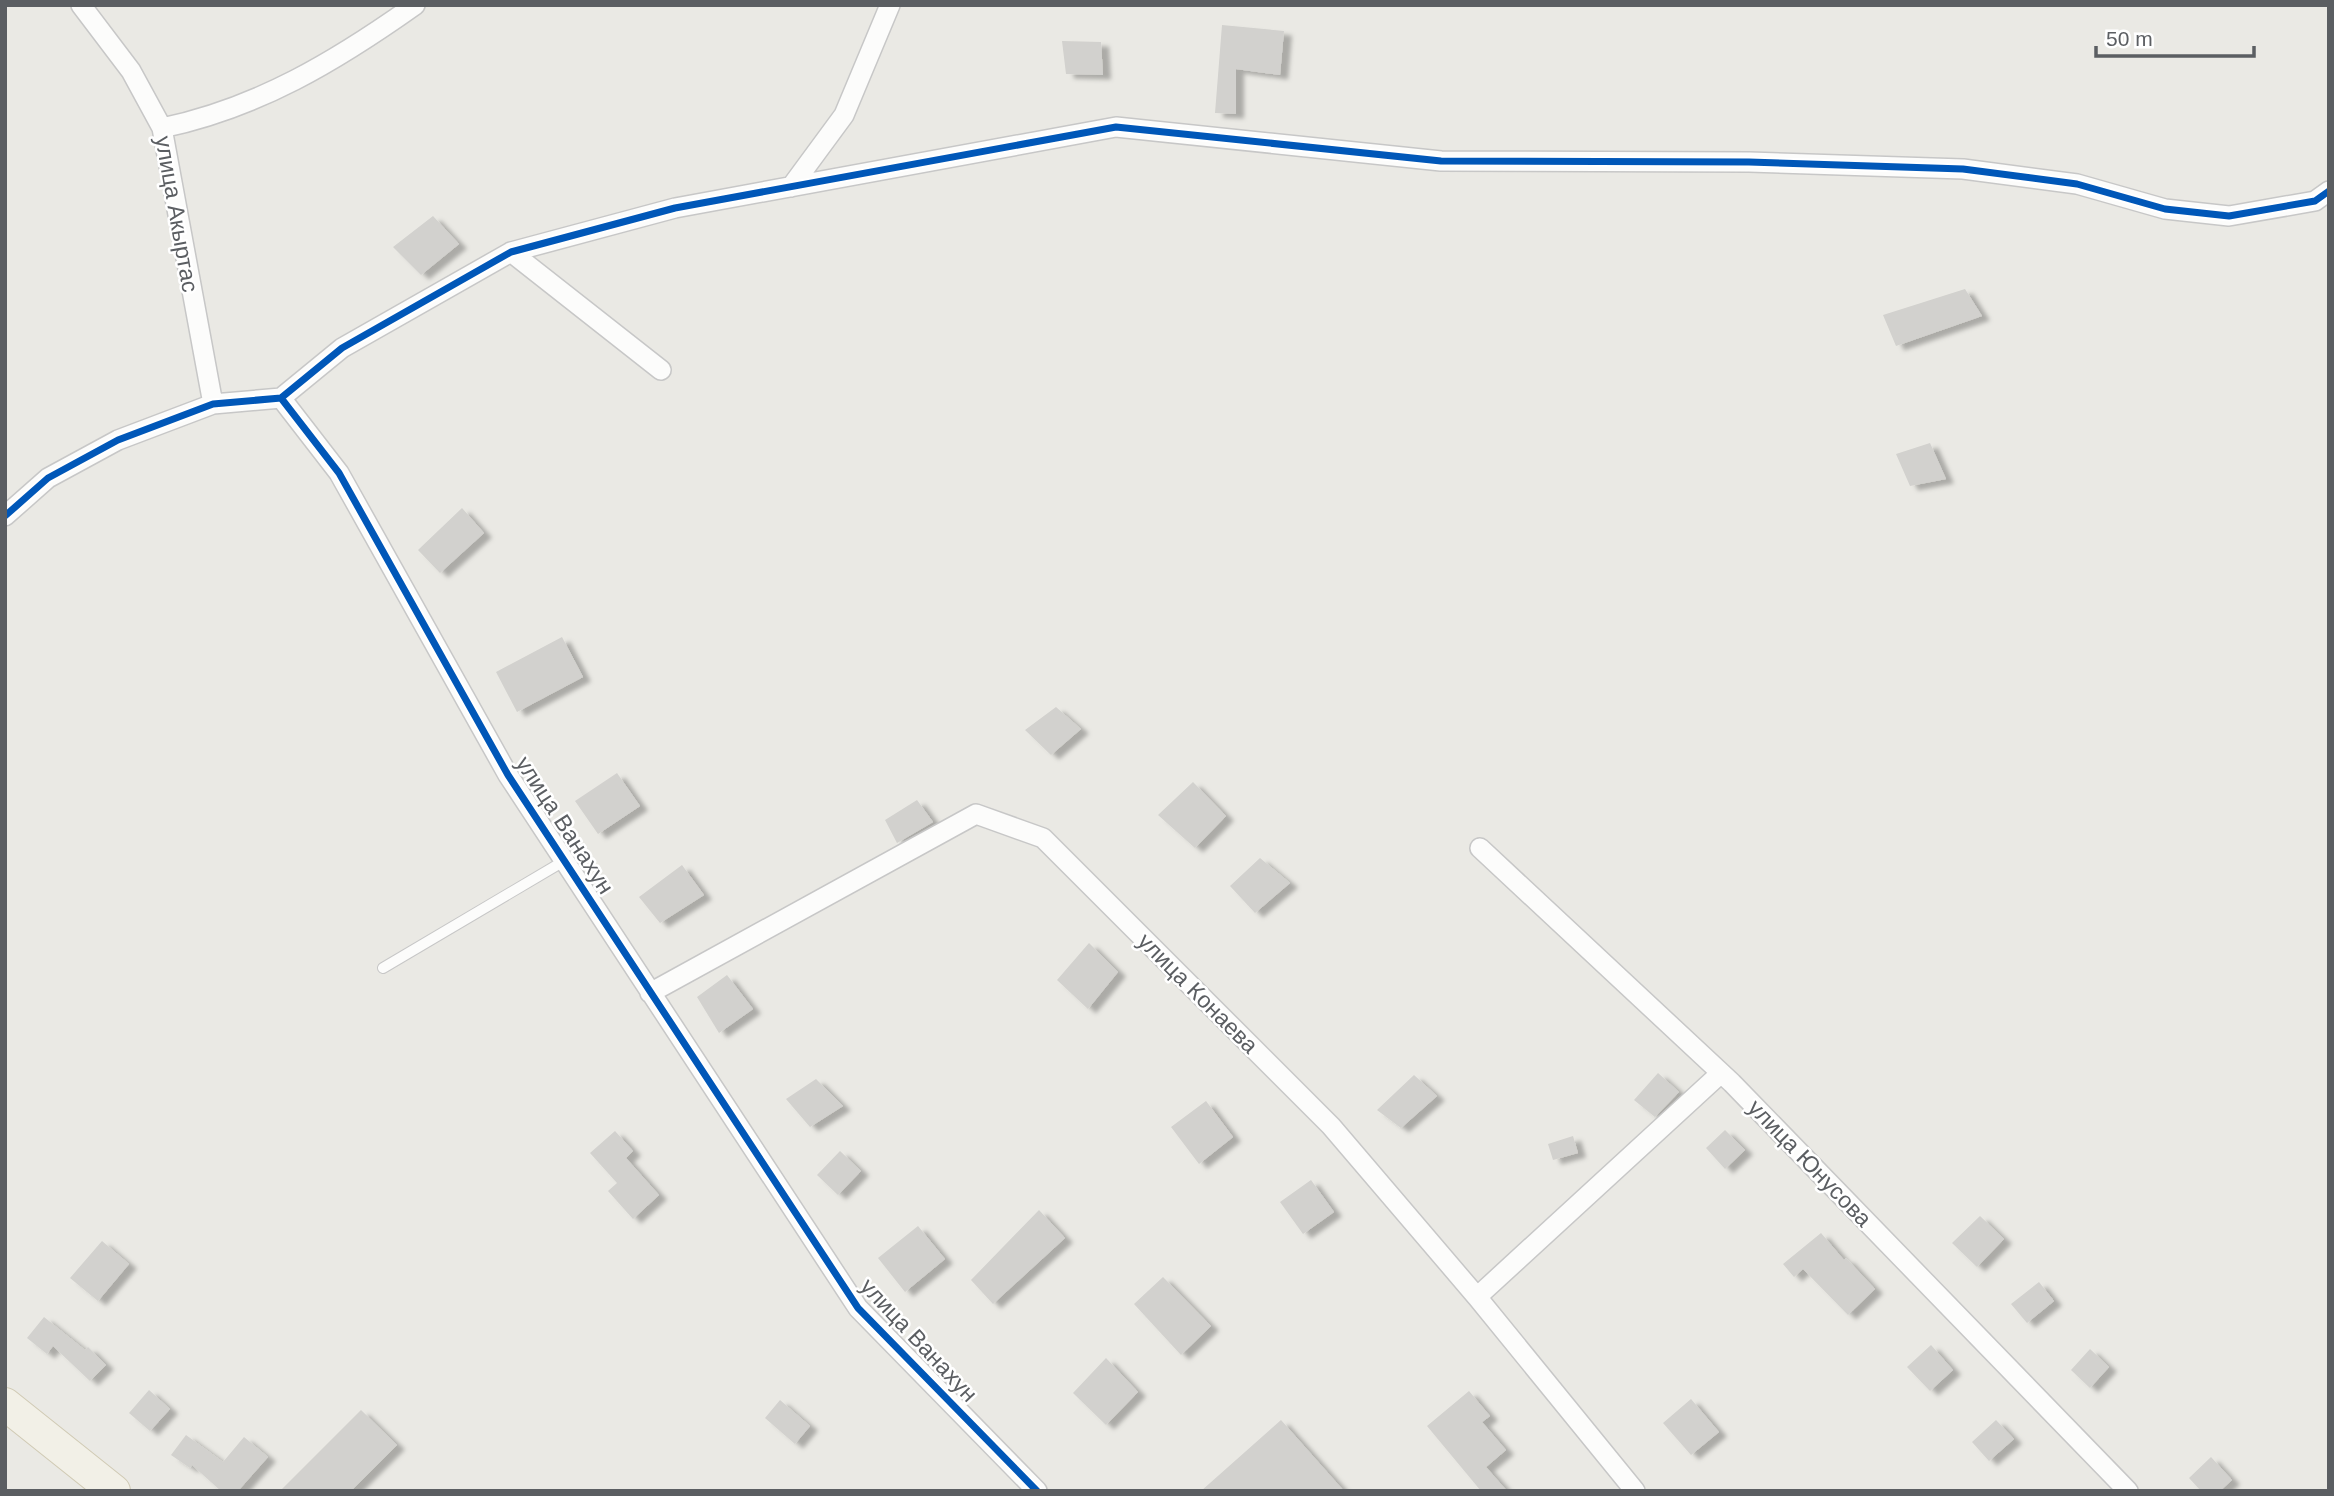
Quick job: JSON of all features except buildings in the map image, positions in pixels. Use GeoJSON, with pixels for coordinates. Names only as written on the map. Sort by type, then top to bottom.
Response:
{"type":"FeatureCollection","features":[{"type":"Feature","properties":{"kind":"main road"},"geometry":{"type":"LineString","coordinates":[[5,1404],[114,1491]]}},
{"type":"Feature","properties":{"kind":"street","name":"улица Акыртас"},"geometry":{"type":"LineString","coordinates":[[81,5],[131,71],[162,128],[213,404]]}},
{"type":"Feature","properties":{"kind":"street"},"geometry":{"type":"LineString","coordinates":[[162,128],[195,121],[276,91],[359,45],[415,5]]}},
{"type":"Feature","properties":{"kind":"street"},"geometry":{"type":"LineString","coordinates":[[791,187],[844,115],[890,5]]}},
{"type":"Feature","properties":{"kind":"street"},"geometry":{"type":"LineString","coordinates":[[5,516],[48,478],[118,440],[213,404],[281,398],[342,348],[511,252],[675,208],[1116,127],[1441,162],[1749,162],[1964,169],[2077,184],[2165,209],[2229,216],[2315,201],[2329,191]]}},
{"type":"Feature","properties":{"kind":"street"},"geometry":{"type":"LineString","coordinates":[[511,252],[662,370]]}},
{"type":"Feature","properties":{"kind":"street","name":"улица Ванахун"},"geometry":{"type":"LineString","coordinates":[[281,398],[339,473],[508,775],[858,1308],[1037,1491]]}},
{"type":"Feature","properties":{"kind":"street","name":"улица Конаева"},"geometry":{"type":"LineString","coordinates":[[650,993],[976,814],[1043,838],[1331,1126],[1477,1297],[1635,1491]]}},
{"type":"Feature","properties":{"kind":"street","name":"улица Юнусова"},"geometry":{"type":"LineString","coordinates":[[1480,848],[1721,1073],[2128,1491]]}},
{"type":"Feature","properties":{"kind":"street"},"geometry":{"type":"LineString","coordinates":[[1477,1297],[1721,1073]]}},
{"type":"Feature","properties":{"kind":"lane"},"geometry":{"type":"LineString","coordinates":[[383,968],[564,861]]}},
{"type":"Feature","properties":{"kind":"cycle path"},"geometry":{"type":"LineString","coordinates":[[281,398],[342,348],[511,252],[675,208],[1116,127],[1441,161],[1749,162],[1963,169],[2077,184],[2165,209],[2229,216],[2315,201],[2329,191]]}},
{"type":"Feature","properties":{"kind":"cycle path"},"geometry":{"type":"LineString","coordinates":[[5,516],[48,478],[118,440],[213,404],[281,398],[339,473],[508,775],[858,1308],[1037,1491]]}}]}
